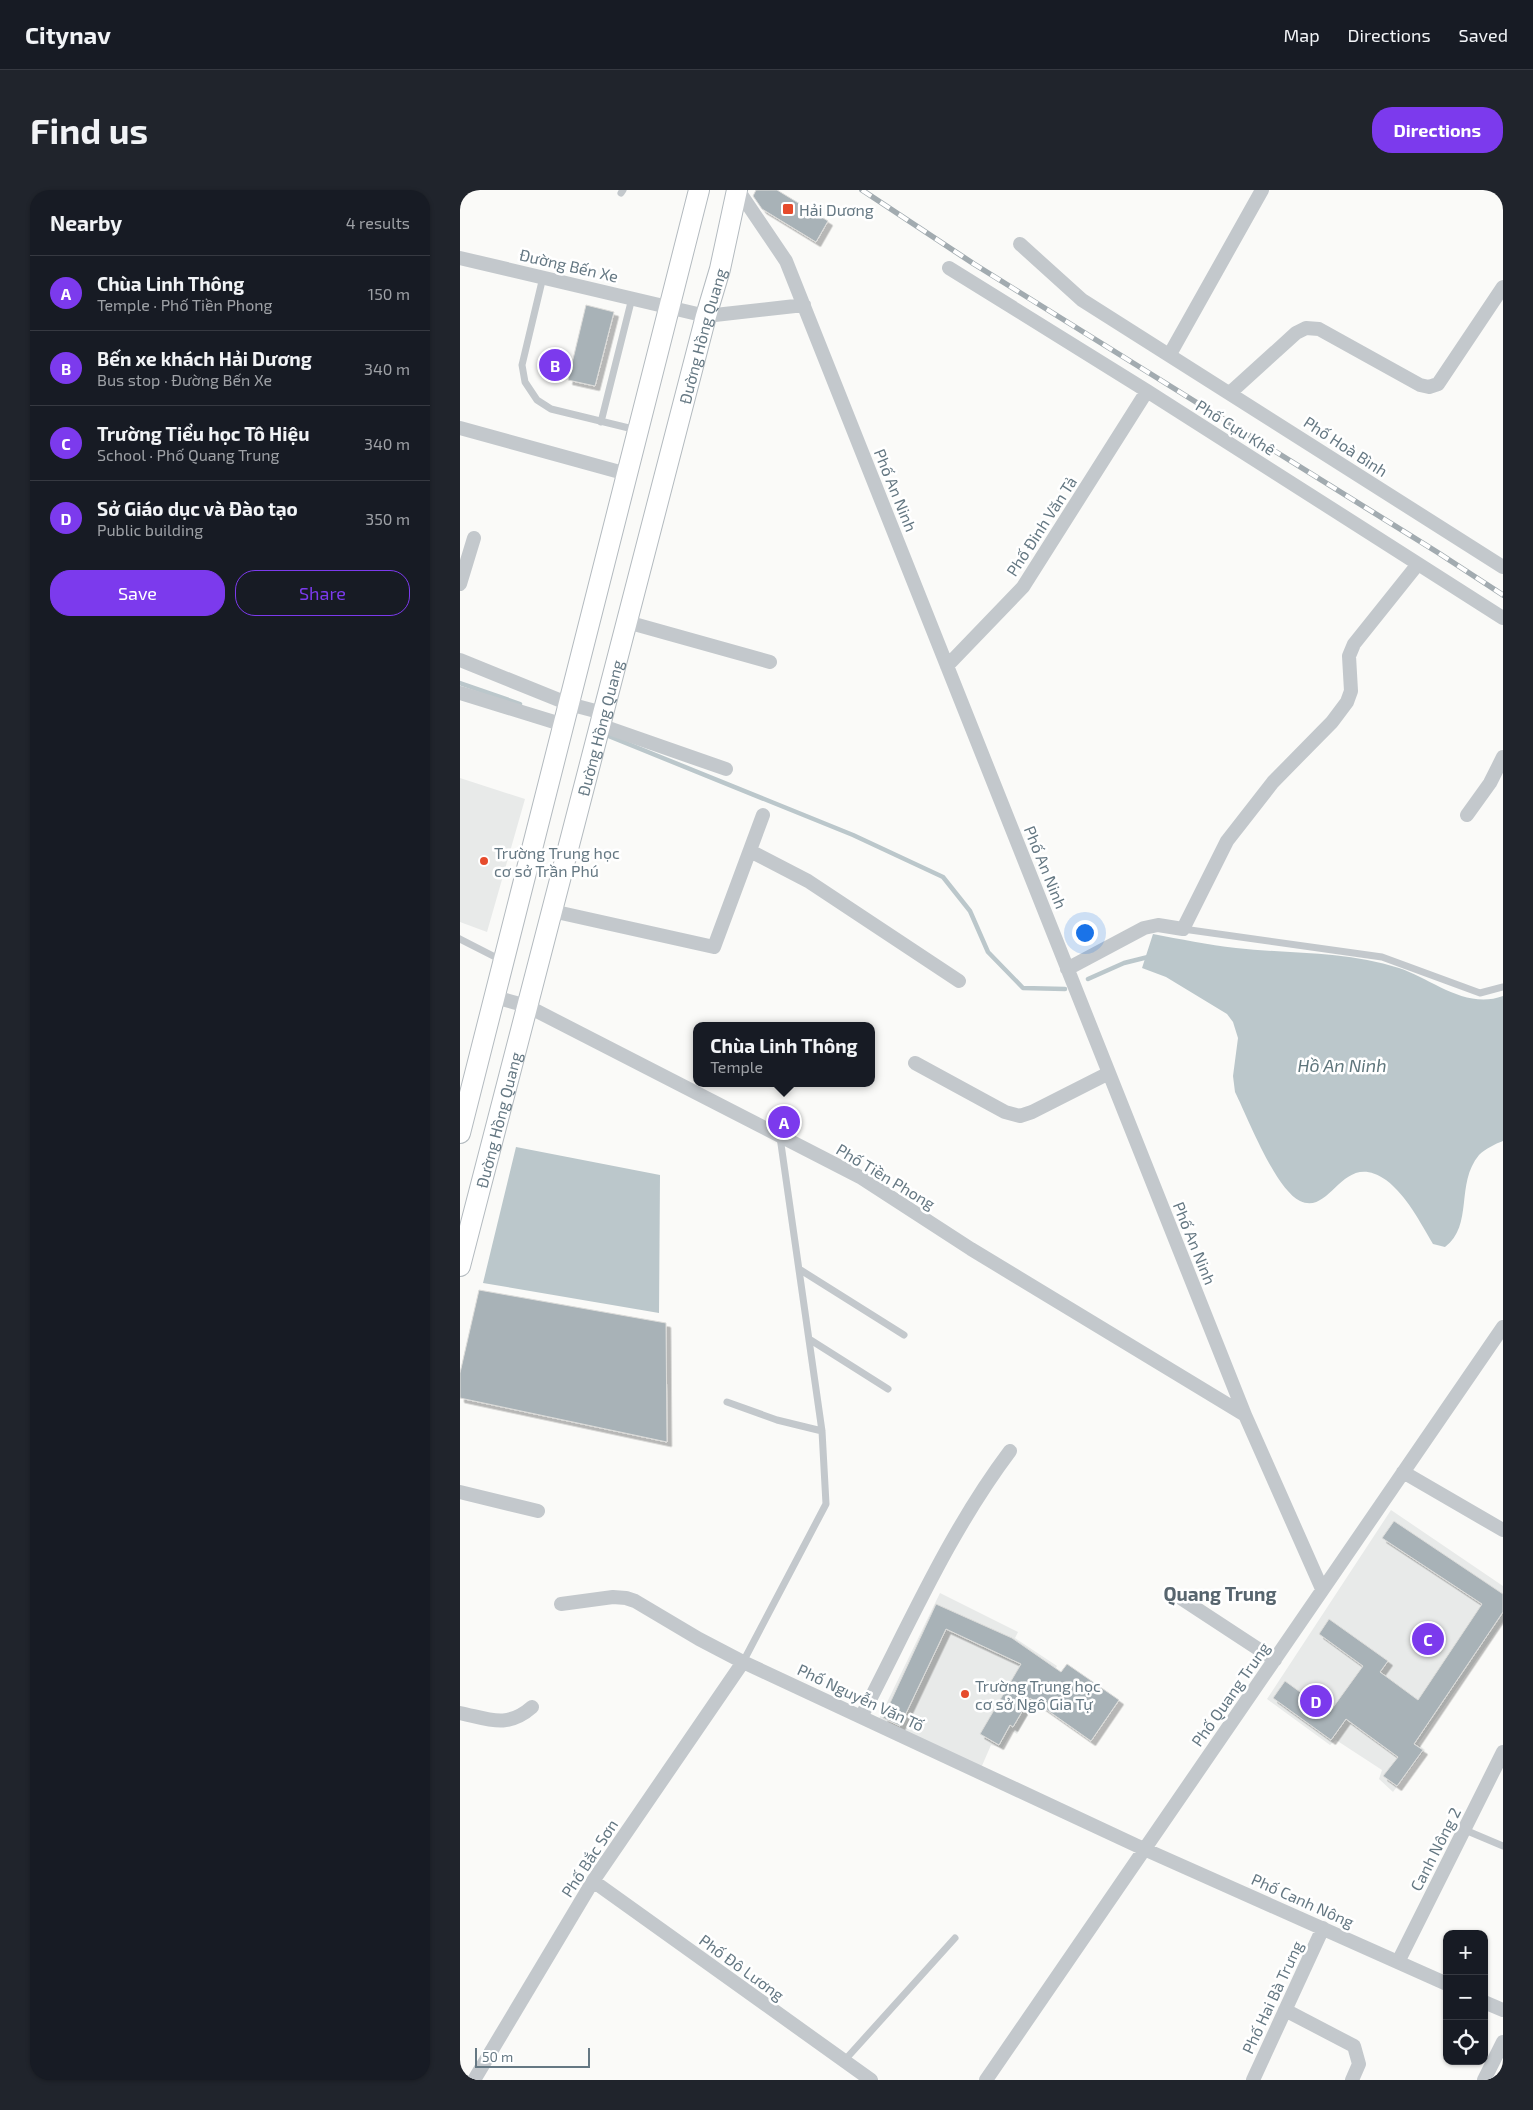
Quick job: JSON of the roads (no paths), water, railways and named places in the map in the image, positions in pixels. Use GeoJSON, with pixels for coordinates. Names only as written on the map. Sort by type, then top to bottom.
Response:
{"type":"FeatureCollection","features":[{"type":"Feature","properties":{"kind":"street","name":"Đường Hồng Quang"},"geometry":{"type":"LineString","coordinates":[[460,1133],[699,190]]}},
{"type":"Feature","properties":{"kind":"street","name":"Đường Hồng Quang"},"geometry":{"type":"LineString","coordinates":[[460,1266],[468,1202],[527,1006],[706,316],[720,269],[738,190]]}},
{"type":"Feature","properties":{"kind":"street","name":"Phố An Ninh"},"geometry":{"type":"LineString","coordinates":[[738,190],[786,260],[1245,1415],[1322,1589]]}},
{"type":"Feature","properties":{"kind":"street"},"geometry":{"type":"LineString","coordinates":[[1170,354],[1262,190]]}},
{"type":"Feature","properties":{"kind":"street","name":"Phố Hoà Bình"},"geometry":{"type":"LineString","coordinates":[[1020,244],[1082,300],[1230,392],[1503,567]]}},
{"type":"Feature","properties":{"kind":"street","name":"Đường Bến Xe"},"geometry":{"type":"LineString","coordinates":[[460,258],[706,316]]}},
{"type":"Feature","properties":{"kind":"street","name":"Phố Cựu Khê"},"geometry":{"type":"LineString","coordinates":[[949,268],[1147,391],[1503,618]]}},
{"type":"Feature","properties":{"kind":"street"},"geometry":{"type":"LineString","coordinates":[[1230,392],[1296,333],[1306,328],[1319,329],[1420,385],[1429,387],[1438,384],[1503,287]]}},
{"type":"Feature","properties":{"kind":"street"},"geometry":{"type":"LineString","coordinates":[[706,316],[804,305]]}},
{"type":"Feature","properties":{"kind":"street","name":"Phố Đinh Văn Tả"},"geometry":{"type":"LineString","coordinates":[[947,666],[1023,588],[1147,391]]}},
{"type":"Feature","properties":{"kind":"street"},"geometry":{"type":"LineString","coordinates":[[460,428],[627,474]]}},
{"type":"Feature","properties":{"kind":"street"},"geometry":{"type":"LineString","coordinates":[[460,584],[474,538]]}},
{"type":"Feature","properties":{"kind":"street"},"geometry":{"type":"LineString","coordinates":[[1067,969],[1144,928],[1158,925],[1183,929],[1227,841],[1273,782],[1332,722],[1347,702],[1351,691],[1349,656],[1354,644],[1418,564]]}},
{"type":"Feature","properties":{"kind":"street"},"geometry":{"type":"LineString","coordinates":[[627,622],[770,662]]}},
{"type":"Feature","properties":{"kind":"street"},"geometry":{"type":"LineString","coordinates":[[460,660],[726,769]]}},
{"type":"Feature","properties":{"kind":"street"},"geometry":{"type":"LineString","coordinates":[[460,693],[564,725]]}},
{"type":"Feature","properties":{"kind":"street"},"geometry":{"type":"LineString","coordinates":[[1467,815],[1490,783],[1503,757]]}},
{"type":"Feature","properties":{"kind":"street"},"geometry":{"type":"LineString","coordinates":[[552,911],[714,947],[763,814]]}},
{"type":"Feature","properties":{"kind":"street"},"geometry":{"type":"LineString","coordinates":[[750,851],[808,881],[959,981]]}},
{"type":"Feature","properties":{"kind":"street","name":"Phố Tiền Phong"},"geometry":{"type":"LineString","coordinates":[[494,996],[527,1006],[860,1177],[971,1249],[1245,1415]]}},
{"type":"Feature","properties":{"kind":"street"},"geometry":{"type":"LineString","coordinates":[[915,1062],[1005,1112],[1020,1116],[1032,1112],[1109,1072]]}},
{"type":"Feature","properties":{"kind":"street","name":"Phố Quang Trung"},"geometry":{"type":"LineString","coordinates":[[986,2080],[1503,1327]]}},
{"type":"Feature","properties":{"kind":"street"},"geometry":{"type":"LineString","coordinates":[[861,1717],[973,1502],[1010,1451]]}},
{"type":"Feature","properties":{"kind":"street"},"geometry":{"type":"LineString","coordinates":[[1402,1472],[1503,1530]]}},
{"type":"Feature","properties":{"kind":"street"},"geometry":{"type":"LineString","coordinates":[[460,1492],[538,1510]]}},
{"type":"Feature","properties":{"kind":"street","name":"Phố Nguyễn Văn Tố"},"geometry":{"type":"LineString","coordinates":[[561,1604],[613,1597],[635,1601],[743,1662],[1144,1849]]}},
{"type":"Feature","properties":{"kind":"street"},"geometry":{"type":"LineString","coordinates":[[1182,1599],[1275,1660]]}},
{"type":"Feature","properties":{"kind":"street","name":"Phố Bắc Sơn"},"geometry":{"type":"LineString","coordinates":[[474,2080],[593,1881],[743,1662]]}},
{"type":"Feature","properties":{"kind":"street"},"geometry":{"type":"LineString","coordinates":[[460,1713],[506,1721],[515,1720],[532,1707]]}},
{"type":"Feature","properties":{"kind":"street","name":"Canh Nông 2"},"geometry":{"type":"LineString","coordinates":[[1398,1962],[1503,1752]]}},
{"type":"Feature","properties":{"kind":"street","name":"Phố Canh Nông"},"geometry":{"type":"LineString","coordinates":[[1144,1849],[1443,1982]]}},
{"type":"Feature","properties":{"kind":"street","name":"Phố Đô Lương"},"geometry":{"type":"LineString","coordinates":[[593,1881],[871,2080]]}},
{"type":"Feature","properties":{"kind":"street","name":"Phố Hai Bà Trưng"},"geometry":{"type":"LineString","coordinates":[[1253,2080],[1323,1928]]}},
{"type":"Feature","properties":{"kind":"street"},"geometry":{"type":"LineString","coordinates":[[1488,2004],[1503,2010]]}},
{"type":"Feature","properties":{"kind":"street"},"geometry":{"type":"LineString","coordinates":[[1285,2010],[1354,2046],[1359,2064],[1352,2080]]}},
{"type":"Feature","properties":{"kind":"street"},"geometry":{"type":"LineString","coordinates":[[1484,2080],[1503,2042]]}},
{"type":"Feature","properties":{"kind":"lane"},"geometry":{"type":"LineString","coordinates":[[1496,190],[1503,195]]}},
{"type":"Feature","properties":{"kind":"lane"},"geometry":{"type":"LineString","coordinates":[[542,277],[522,365],[525,382],[537,400],[551,409],[638,430]]}},
{"type":"Feature","properties":{"kind":"lane"},"geometry":{"type":"LineString","coordinates":[[601,422],[632,298]]}},
{"type":"Feature","properties":{"kind":"lane"},"geometry":{"type":"LineString","coordinates":[[1183,929],[1382,957],[1480,993],[1503,987]]}},
{"type":"Feature","properties":{"kind":"lane"},"geometry":{"type":"LineString","coordinates":[[460,939],[503,962]]}},
{"type":"Feature","properties":{"kind":"lane"},"geometry":{"type":"LineString","coordinates":[[743,1662],[826,1504],[822,1431],[780,1137]]}},
{"type":"Feature","properties":{"kind":"lane"},"geometry":{"type":"LineString","coordinates":[[799,1269],[904,1335]]}},
{"type":"Feature","properties":{"kind":"lane"},"geometry":{"type":"LineString","coordinates":[[809,1339],[888,1388]]}},
{"type":"Feature","properties":{"kind":"lane"},"geometry":{"type":"LineString","coordinates":[[727,1402],[777,1420],[822,1431]]}},
{"type":"Feature","properties":{"kind":"lane"},"geometry":{"type":"LineString","coordinates":[[1465,1830],[1503,1846]]}},
{"type":"Feature","properties":{"kind":"lane"},"geometry":{"type":"LineString","coordinates":[[844,2061],[955,1938]]}},
{"type":"Feature","properties":{"kind":"water","name":"Hồ An Ninh"},"geometry":{"type":"Polygon","coordinates":[[[1153,934],[1236,948],[1359,959],[1399,968],[1463,996],[1489,999],[1503,996],[1503,1141],[1481,1153],[1472,1166],[1465,1191],[1459,1227],[1454,1238],[1445,1247],[1433,1244],[1413,1210],[1394,1186],[1371,1173],[1359,1172],[1348,1177],[1321,1200],[1311,1203],[1300,1201],[1291,1194],[1281,1183],[1263,1152],[1235,1092],[1233,1076],[1238,1038],[1233,1022],[1227,1014],[1166,977],[1142,968],[1153,934]]]}},
{"type":"Feature","properties":{"kind":"water"},"geometry":{"type":"Polygon","coordinates":[[[516,1147],[660,1175],[659,1313],[483,1283],[516,1147]]]}},
{"type":"Feature","properties":{"kind":"waterway"},"geometry":{"type":"LineString","coordinates":[[460,683],[520,704]]}},
{"type":"Feature","properties":{"kind":"waterway"},"geometry":{"type":"LineString","coordinates":[[606,735],[853,835],[943,877],[970,911],[988,952],[1023,988],[1065,989]]}},
{"type":"Feature","properties":{"kind":"waterway"},"geometry":{"type":"LineString","coordinates":[[1088,979],[1124,963],[1148,957]]}},
{"type":"Feature","properties":{"kind":"railway"},"geometry":{"type":"LineString","coordinates":[[862,190],[974,264],[1503,595]]}},
{"type":"Feature","properties":{"kind":"place","name":"Hải Dương"},"geometry":{"type":"Point","coordinates":[788,209]}},
{"type":"Feature","properties":{"kind":"place","name":"Bến xe khách Hải Dương"},"geometry":{"type":"Point","coordinates":[555,365]}},
{"type":"Feature","properties":{"kind":"place","name":"Trường Trung học cơ sở Trần Phú"},"geometry":{"type":"Point","coordinates":[484,861]}},
{"type":"Feature","properties":{"kind":"place","name":"Chùa Linh Thông"},"geometry":{"type":"Point","coordinates":[784,1122]}},
{"type":"Feature","properties":{"kind":"place","name":"Trường Tiểu học Tô Hiệu"},"geometry":{"type":"Point","coordinates":[1428,1639]}},
{"type":"Feature","properties":{"kind":"place","name":"Trường Trung học cơ sở Ngô Gia Tự"},"geometry":{"type":"Point","coordinates":[965,1694]}},
{"type":"Feature","properties":{"kind":"place","name":"Sở Giáo dục và Đào tạo"},"geometry":{"type":"Point","coordinates":[1316,1701]}},
{"type":"Feature","properties":{"kind":"district","name":"Quang Trung"},"geometry":{"type":"Point","coordinates":[1220,1593]}}]}
